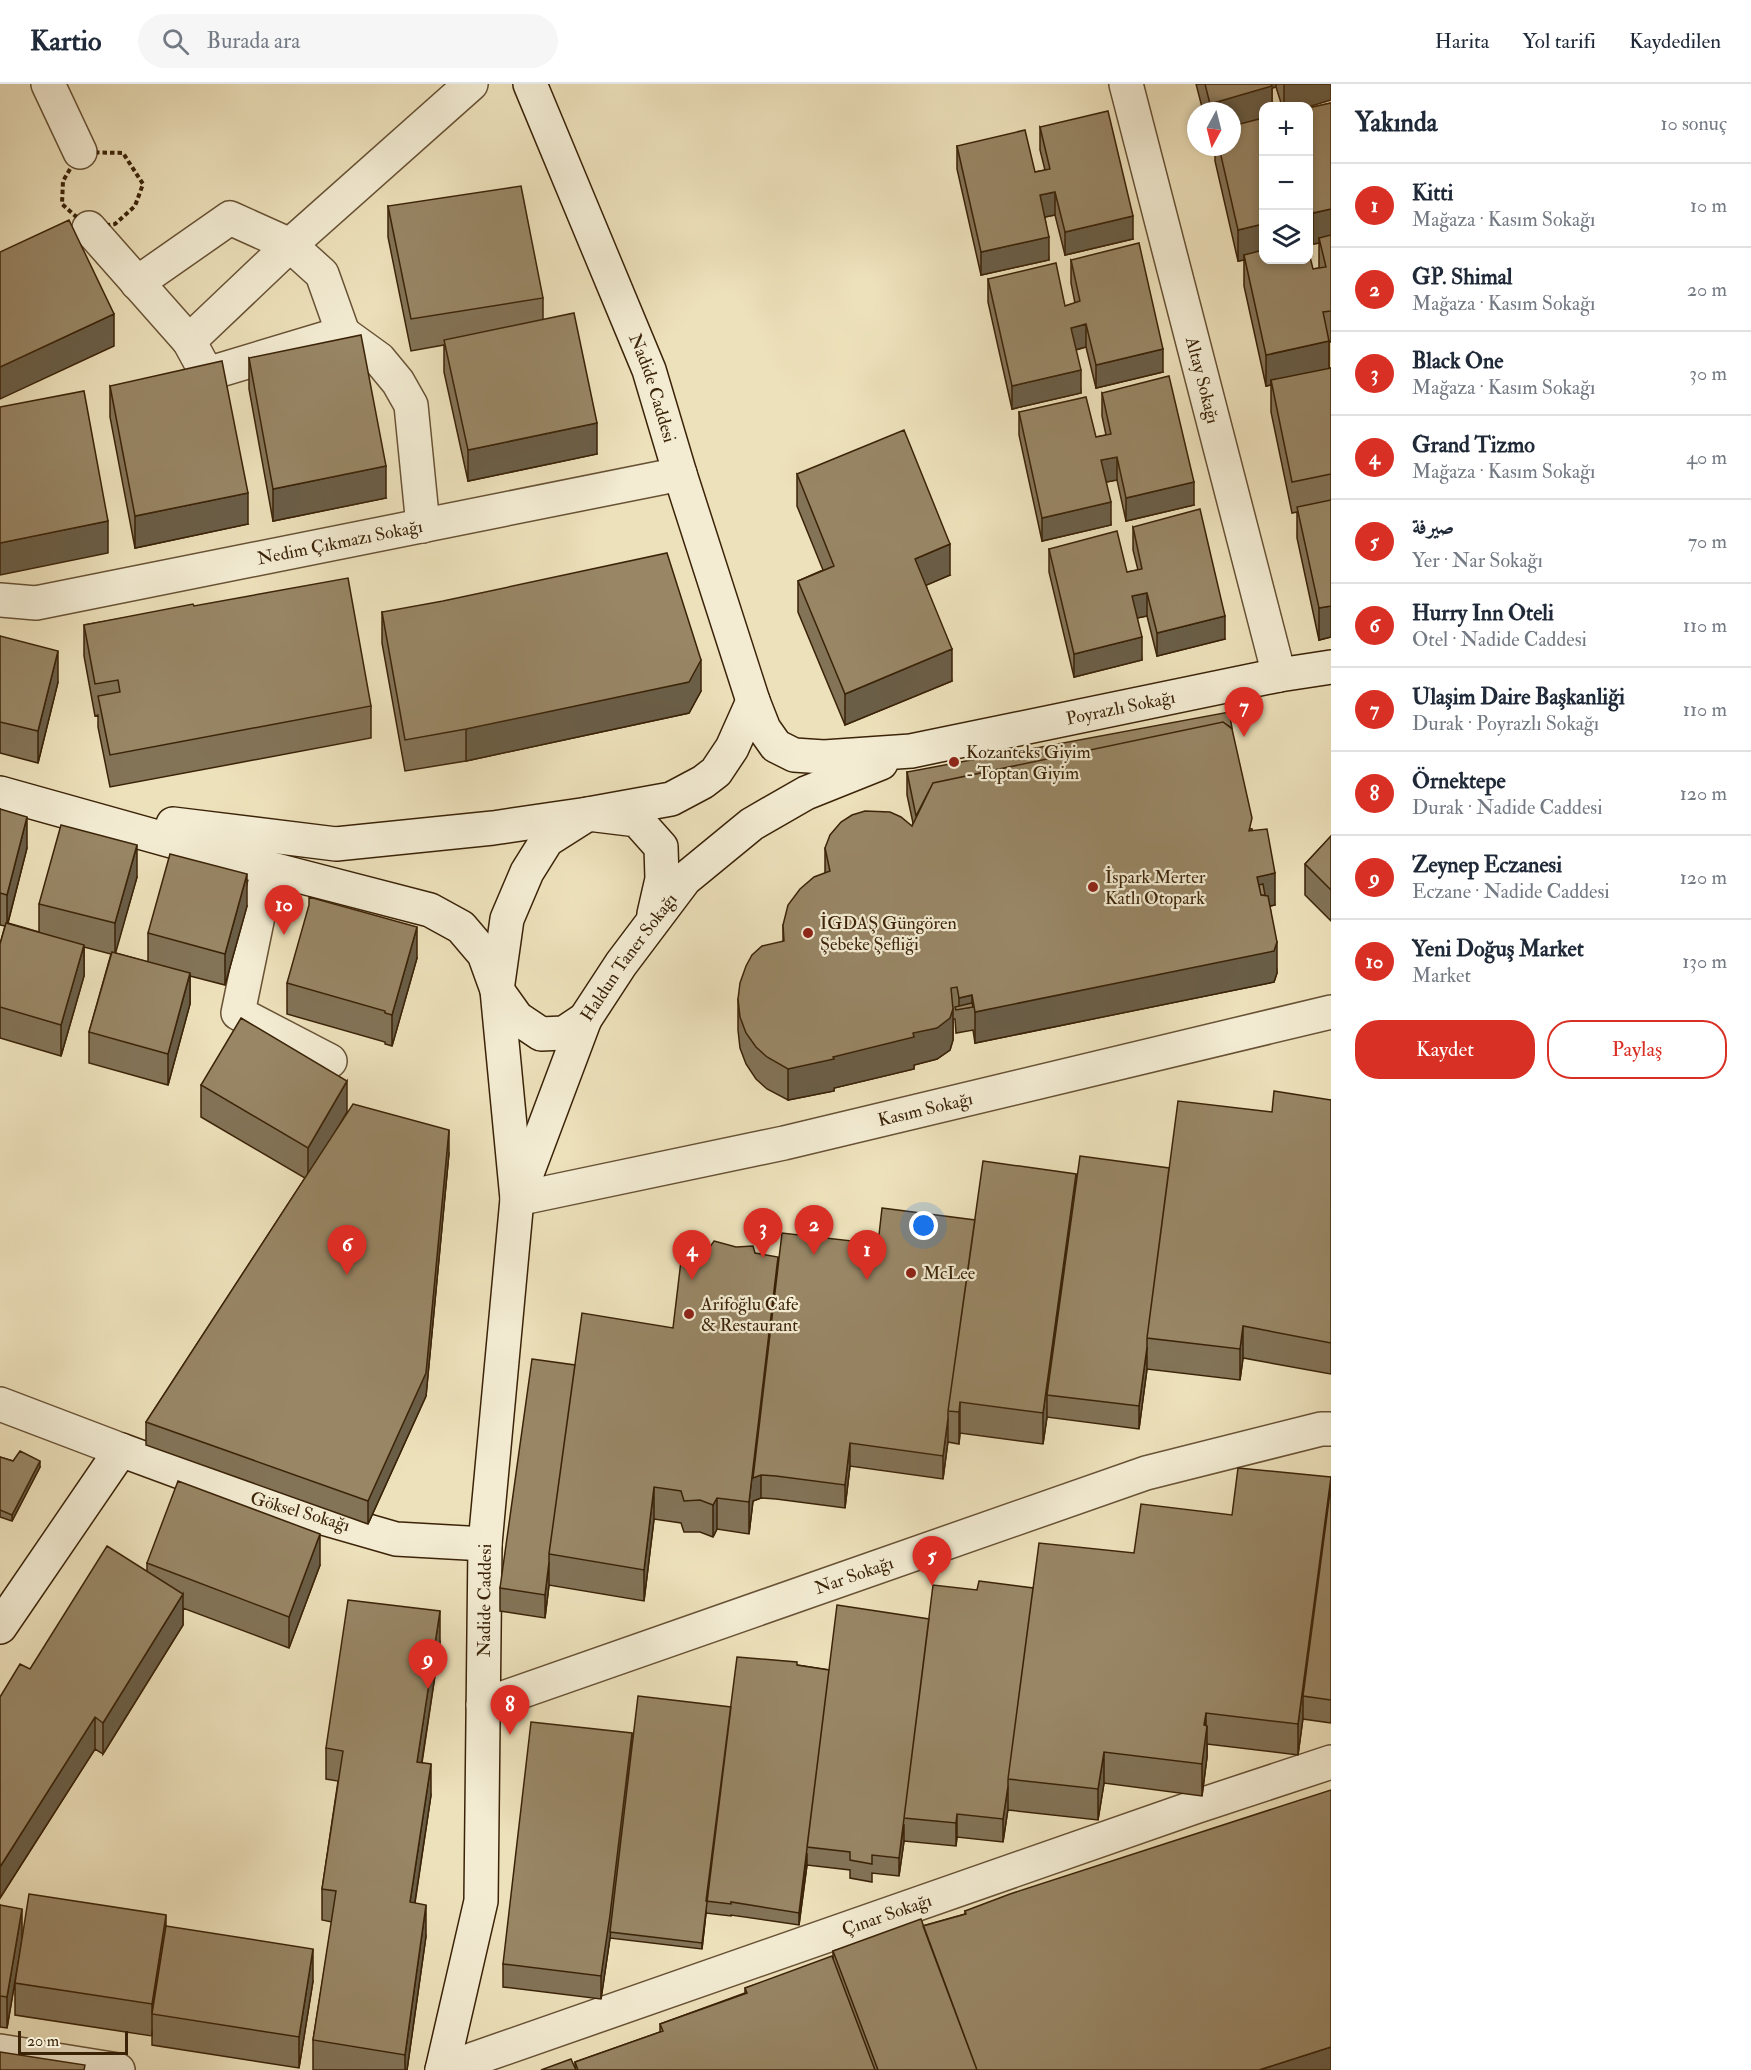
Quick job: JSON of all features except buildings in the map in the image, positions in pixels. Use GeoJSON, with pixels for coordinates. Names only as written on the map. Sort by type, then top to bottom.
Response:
{"type":"FeatureCollection","features":[{"type":"Feature","properties":{"kind":"street"},"geometry":{"type":"LineString","coordinates":[[48,84],[80,152]]}},
{"type":"Feature","properties":{"kind":"street"},"geometry":{"type":"LineString","coordinates":[[189,341],[290,245],[471,84]]}},
{"type":"Feature","properties":{"kind":"street","name":"Nadide Caddesi"},"geometry":{"type":"LineString","coordinates":[[530,84],[649,370],[680,474],[764,729],[776,746],[794,755],[824,757],[911,751]]}},
{"type":"Feature","properties":{"kind":"street","name":"Altay Sokağı"},"geometry":{"type":"LineString","coordinates":[[1126,84],[1279,675]]}},
{"type":"Feature","properties":{"kind":"street"},"geometry":{"type":"LineString","coordinates":[[137,283],[230,218],[290,245],[322,274],[343,333],[379,359],[398,382],[411,405],[423,526]]}},
{"type":"Feature","properties":{"kind":"street"},"geometry":{"type":"LineString","coordinates":[[89,228],[189,341],[207,374],[343,333]]}},
{"type":"Feature","properties":{"kind":"street","name":"Nedim Çıkmazı Sokağı"},"geometry":{"type":"LineString","coordinates":[[0,600],[36,603],[680,474]]}},
{"type":"Feature","properties":{"kind":"street","name":"Poyrazlı Sokağı"},"geometry":{"type":"LineString","coordinates":[[911,751],[1331,666]]}},
{"type":"Feature","properties":{"kind":"street"},"geometry":{"type":"LineString","coordinates":[[0,777],[169,824],[336,844],[493,828],[671,799],[704,782],[716,772],[732,748],[753,701]]}},
{"type":"Feature","properties":{"kind":"street","name":"Haldun Taner Sokağı"},"geometry":{"type":"LineString","coordinates":[[0,793],[268,868],[430,910],[461,927],[484,954],[497,990],[517,1018],[541,1034],[564,1033],[585,1019],[621,964],[685,879],[752,824],[806,793],[911,751]]}},
{"type":"Feature","properties":{"kind":"street"},"geometry":{"type":"LineString","coordinates":[[517,1199],[497,990],[507,918],[527,872],[547,840],[588,814],[637,820],[661,846],[662,879],[653,922]]}},
{"type":"Feature","properties":{"kind":"street"},"geometry":{"type":"LineString","coordinates":[[268,868],[238,1013],[330,1061]]}},
{"type":"Feature","properties":{"kind":"street","name":"Kasım Sokağı"},"geometry":{"type":"LineString","coordinates":[[517,1199],[784,1143],[1331,1012]]}},
{"type":"Feature","properties":{"kind":"street"},"geometry":{"type":"LineString","coordinates":[[517,1199],[585,1019]]}},
{"type":"Feature","properties":{"kind":"street","name":"Nadide Caddesi"},"geometry":{"type":"LineString","coordinates":[[442,2070],[481,1901],[485,1544],[517,1199]]}},
{"type":"Feature","properties":{"kind":"street","name":"Göksel Sokağı"},"geometry":{"type":"LineString","coordinates":[[0,1404],[243,1495],[396,1539],[485,1544]]}},
{"type":"Feature","properties":{"kind":"street","name":"Nar Sokağı"},"geometry":{"type":"LineString","coordinates":[[483,1706],[1146,1473],[1322,1429],[1331,1429]]}},
{"type":"Feature","properties":{"kind":"street"},"geometry":{"type":"LineString","coordinates":[[0,1627],[121,1450]]}},
{"type":"Feature","properties":{"kind":"street","name":"Çınar Sokağı"},"geometry":{"type":"LineString","coordinates":[[442,2070],[1195,1807],[1331,1762]]}},
{"type":"Feature","properties":{"kind":"street"},"geometry":{"type":"LineString","coordinates":[[0,2051],[118,2070]]}},
{"type":"Feature","properties":{"kind":"path"},"geometry":{"type":"LineString","coordinates":[[80,152],[123,153],[143,184],[135,206],[115,224],[89,228],[62,204],[63,182],[80,152]]}},
{"type":"Feature","properties":{"kind":"place","name":"Ulaşim Daire Başkanliği"},"geometry":{"type":"Point","coordinates":[1244,737]}},
{"type":"Feature","properties":{"kind":"place","name":"Kozanteks Giyim - Toptan Giyim"},"geometry":{"type":"Point","coordinates":[954,762]}},
{"type":"Feature","properties":{"kind":"place","name":"İspark Merter Katlı Otopark"},"geometry":{"type":"Point","coordinates":[1093,887]}},
{"type":"Feature","properties":{"kind":"place","name":"İGDAŞ Güngören Şebeke Şefliği"},"geometry":{"type":"Point","coordinates":[808,933]}},
{"type":"Feature","properties":{"kind":"place","name":"Yeni Doğuş Market"},"geometry":{"type":"Point","coordinates":[284,935]}},
{"type":"Feature","properties":{"kind":"place","name":"GP. Shimal"},"geometry":{"type":"Point","coordinates":[814,1255]}},
{"type":"Feature","properties":{"kind":"place","name":"Black One"},"geometry":{"type":"Point","coordinates":[763,1258]}},
{"type":"Feature","properties":{"kind":"place","name":"McLee"},"geometry":{"type":"Point","coordinates":[911,1273]}},
{"type":"Feature","properties":{"kind":"place","name":"Hurry Inn Oteli"},"geometry":{"type":"Point","coordinates":[347,1275]}},
{"type":"Feature","properties":{"kind":"place","name":"Grand Tizmo"},"geometry":{"type":"Point","coordinates":[692,1280]}},
{"type":"Feature","properties":{"kind":"place","name":"Kitti"},"geometry":{"type":"Point","coordinates":[867,1280]}},
{"type":"Feature","properties":{"kind":"place","name":"Arifoğlu Cafe & Restaurant"},"geometry":{"type":"Point","coordinates":[689,1314]}},
{"type":"Feature","properties":{"kind":"place","name":"صيرفة"},"geometry":{"type":"Point","coordinates":[932,1586]}},
{"type":"Feature","properties":{"kind":"place","name":"Zeynep Eczanesi"},"geometry":{"type":"Point","coordinates":[428,1689]}},
{"type":"Feature","properties":{"kind":"place","name":"Örnektepe"},"geometry":{"type":"Point","coordinates":[510,1735]}}]}
